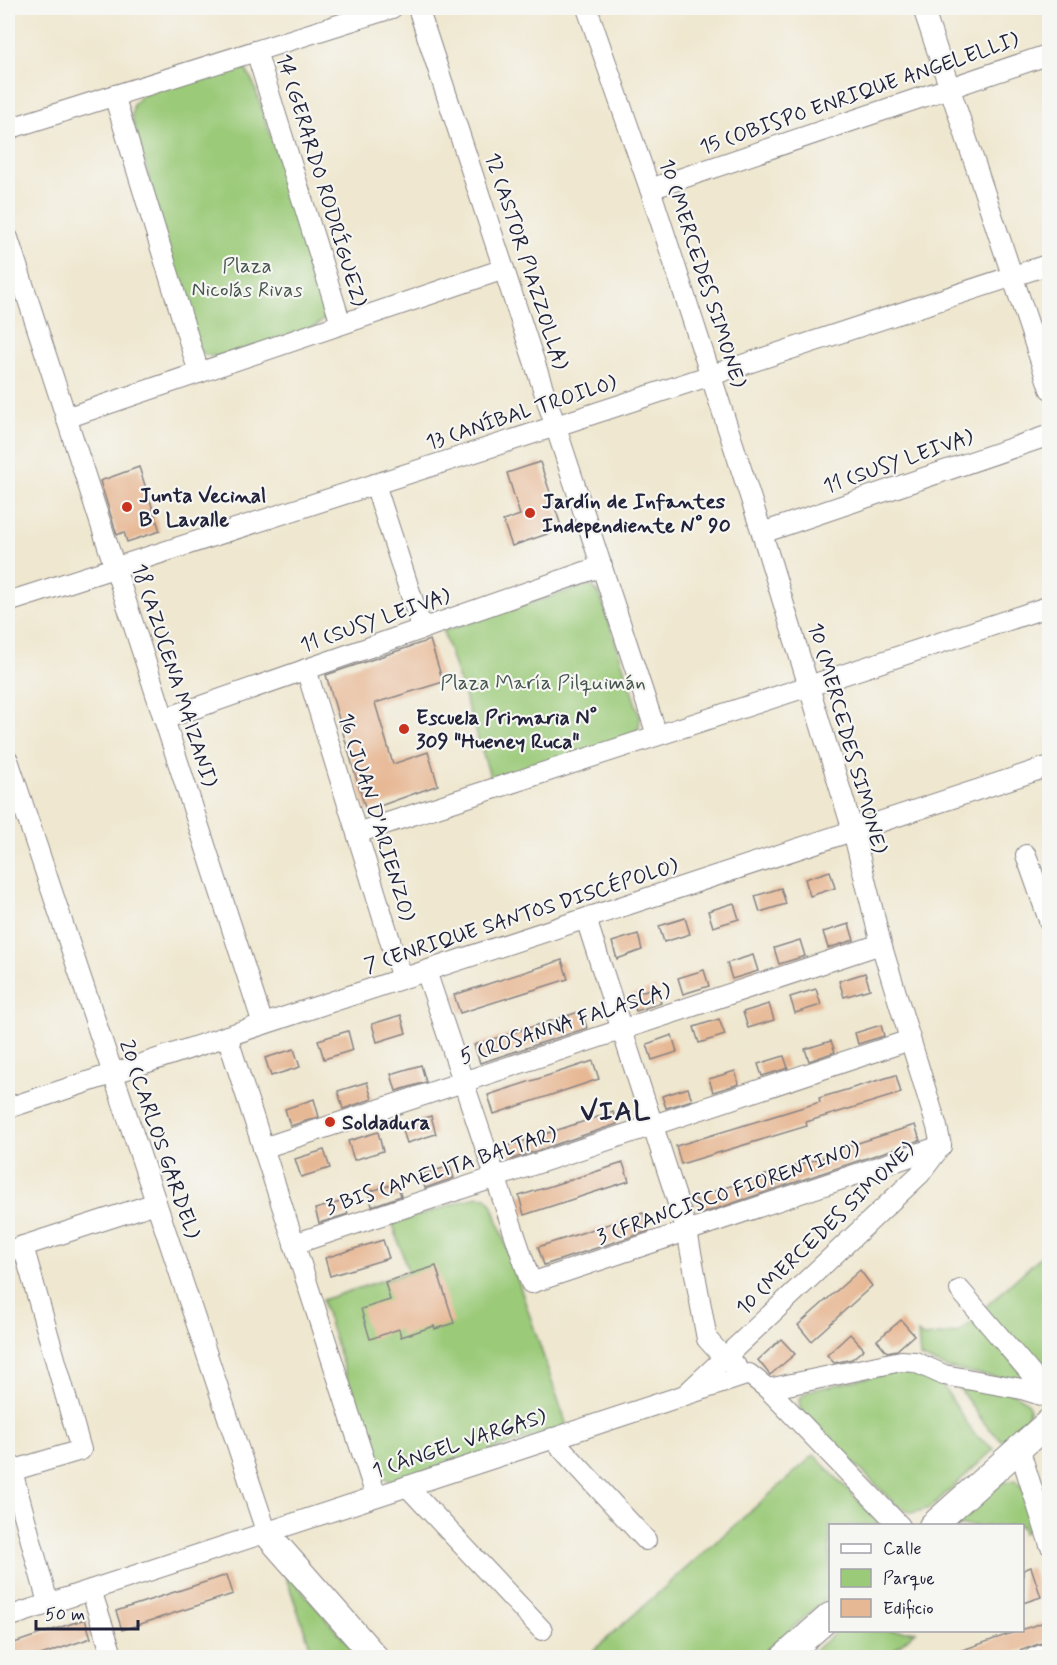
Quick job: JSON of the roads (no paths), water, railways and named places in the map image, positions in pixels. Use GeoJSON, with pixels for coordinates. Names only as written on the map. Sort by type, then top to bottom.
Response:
{"type":"FeatureCollection","features":[{"type":"Feature","properties":{"kind":"main road"},"geometry":{"type":"LineString","coordinates":[[934,1524],[1050,1421]]}},
{"type":"Feature","properties":{"kind":"main road"},"geometry":{"type":"LineString","coordinates":[[267,1533],[376,1658]]}},
{"type":"Feature","properties":{"kind":"main road"},"geometry":{"type":"LineString","coordinates":[[783,1658],[829,1618]]}},
{"type":"Feature","properties":{"kind":"street"},"geometry":{"type":"LineString","coordinates":[[8,129],[392,8]]}},
{"type":"Feature","properties":{"kind":"street","name":"12 (ASTOR PIAZZOLLA)"},"geometry":{"type":"LineString","coordinates":[[418,8],[657,735]]}},
{"type":"Feature","properties":{"kind":"street","name":"10 (MERCEDES SIMONE)"},"geometry":{"type":"LineString","coordinates":[[587,8],[650,189],[762,533],[853,831],[881,944],[937,1126],[941,1146],[920,1174],[686,1394]]}},
{"type":"Feature","properties":{"kind":"street"},"geometry":{"type":"LineString","coordinates":[[923,8],[1050,389]]}},
{"type":"Feature","properties":{"kind":"street","name":"14 (GERARDO RODRÍGUEZ)"},"geometry":{"type":"LineString","coordinates":[[256,51],[341,324]]}},
{"type":"Feature","properties":{"kind":"street","name":"15 (OBISPO ENRIQUE ANGELELLI)"},"geometry":{"type":"LineString","coordinates":[[650,189],[1050,54]]}},
{"type":"Feature","properties":{"kind":"street"},"geometry":{"type":"LineString","coordinates":[[114,95],[199,373]]}},
{"type":"Feature","properties":{"kind":"street","name":"18 (AZUCENA MAIZANI)"},"geometry":{"type":"LineString","coordinates":[[8,238],[263,1024]]}},
{"type":"Feature","properties":{"kind":"street","name":"13 (ANÍBAL TROILO)"},"geometry":{"type":"LineString","coordinates":[[8,602],[1050,264]]}},
{"type":"Feature","properties":{"kind":"street"},"geometry":{"type":"LineString","coordinates":[[66,418],[504,268]]}},
{"type":"Feature","properties":{"kind":"street","name":"11 (SUSY LEIVA)"},"geometry":{"type":"LineString","coordinates":[[762,533],[1050,435]]}},
{"type":"Feature","properties":{"kind":"street"},"geometry":{"type":"LineString","coordinates":[[375,484],[422,629]]}},
{"type":"Feature","properties":{"kind":"street","name":"11 (SUSY LEIVA)"},"geometry":{"type":"LineString","coordinates":[[164,719],[602,566]]}},
{"type":"Feature","properties":{"kind":"street"},"geometry":{"type":"LineString","coordinates":[[357,833],[809,687],[1050,606]]}},
{"type":"Feature","properties":{"kind":"street","name":"16 (JUAN D'ARIENZO)"},"geometry":{"type":"LineString","coordinates":[[306,669],[402,979]]}},
{"type":"Feature","properties":{"kind":"street","name":"20 (CARLOS GARDEL)"},"geometry":{"type":"LineString","coordinates":[[8,760],[267,1533]]}},
{"type":"Feature","properties":{"kind":"street","name":"7 (ENRIQUE SANTOS DISCÉPOLO)"},"geometry":{"type":"LineString","coordinates":[[8,1108],[1050,766]]}},
{"type":"Feature","properties":{"kind":"street"},"geometry":{"type":"LineString","coordinates":[[1026,855],[1050,923]]}},
{"type":"Feature","properties":{"kind":"street"},"geometry":{"type":"LineString","coordinates":[[586,919],[687,1231],[707,1339],[725,1359],[768,1389],[898,1524]]}},
{"type":"Feature","properties":{"kind":"street","name":"5 (ROSANNA FALASCA)"},"geometry":{"type":"LineString","coordinates":[[263,1148],[881,944]]}},
{"type":"Feature","properties":{"kind":"street"},"geometry":{"type":"LineString","coordinates":[[426,971],[495,1177]]}},
{"type":"Feature","properties":{"kind":"street"},"geometry":{"type":"LineString","coordinates":[[227,1036],[376,1496]]}},
{"type":"Feature","properties":{"kind":"street","name":"3 BIS (AMELITA BALTAR)"},"geometry":{"type":"LineString","coordinates":[[294,1244],[910,1040]]}},
{"type":"Feature","properties":{"kind":"street","name":"3 (FRANCISCO FIORENTINO)"},"geometry":{"type":"LineString","coordinates":[[495,1177],[531,1283],[941,1146]]}},
{"type":"Feature","properties":{"kind":"street"},"geometry":{"type":"LineString","coordinates":[[48,1604],[10,1472],[81,1450],[15,1249],[156,1203]]}},
{"type":"Feature","properties":{"kind":"street"},"geometry":{"type":"LineString","coordinates":[[960,1290],[1050,1397]]}},
{"type":"Feature","properties":{"kind":"street"},"geometry":{"type":"LineString","coordinates":[[768,1389],[901,1361],[915,1362],[944,1375],[1022,1389],[1050,1397]]}},
{"type":"Feature","properties":{"kind":"street","name":"1 (ÁNGEL VARGAS)"},"geometry":{"type":"LineString","coordinates":[[8,1617],[749,1374]]}},
{"type":"Feature","properties":{"kind":"street"},"geometry":{"type":"LineString","coordinates":[[552,1438],[646,1540]]}},
{"type":"Feature","properties":{"kind":"street"},"geometry":{"type":"LineString","coordinates":[[1019,1448],[1050,1545]]}},
{"type":"Feature","properties":{"kind":"street"},"geometry":{"type":"LineString","coordinates":[[407,1486],[542,1630]]}},
{"type":"Feature","properties":{"kind":"street"},"geometry":{"type":"LineString","coordinates":[[91,1590],[113,1658]]}},
{"type":"Feature","properties":{"kind":"street"},"geometry":{"type":"LineString","coordinates":[[1034,1658],[1050,1653]]}},
{"type":"Feature","properties":{"kind":"place","name":"Junta Vecinal B° Lavalle"},"geometry":{"type":"Point","coordinates":[127,507]}},
{"type":"Feature","properties":{"kind":"place","name":"Jardín de Infantes Independiente N° 90"},"geometry":{"type":"Point","coordinates":[530,513]}},
{"type":"Feature","properties":{"kind":"place","name":"Escuela Primaria N° 309 \"Hueney Ruca\""},"geometry":{"type":"Point","coordinates":[404,729]}},
{"type":"Feature","properties":{"kind":"place","name":"Soldadura"},"geometry":{"type":"Point","coordinates":[330,1122]}},
{"type":"Feature","properties":{"kind":"district","name":"VIAL"},"geometry":{"type":"Point","coordinates":[616,1111]}},
{"type":"Feature","properties":{"kind":"park label","name":"Plaza Nicolás Rivas"},"geometry":{"type":"Point","coordinates":[247,277]}},
{"type":"Feature","properties":{"kind":"park label","name":"Plaza María Pilquimán"},"geometry":{"type":"Point","coordinates":[543,682]}}]}
